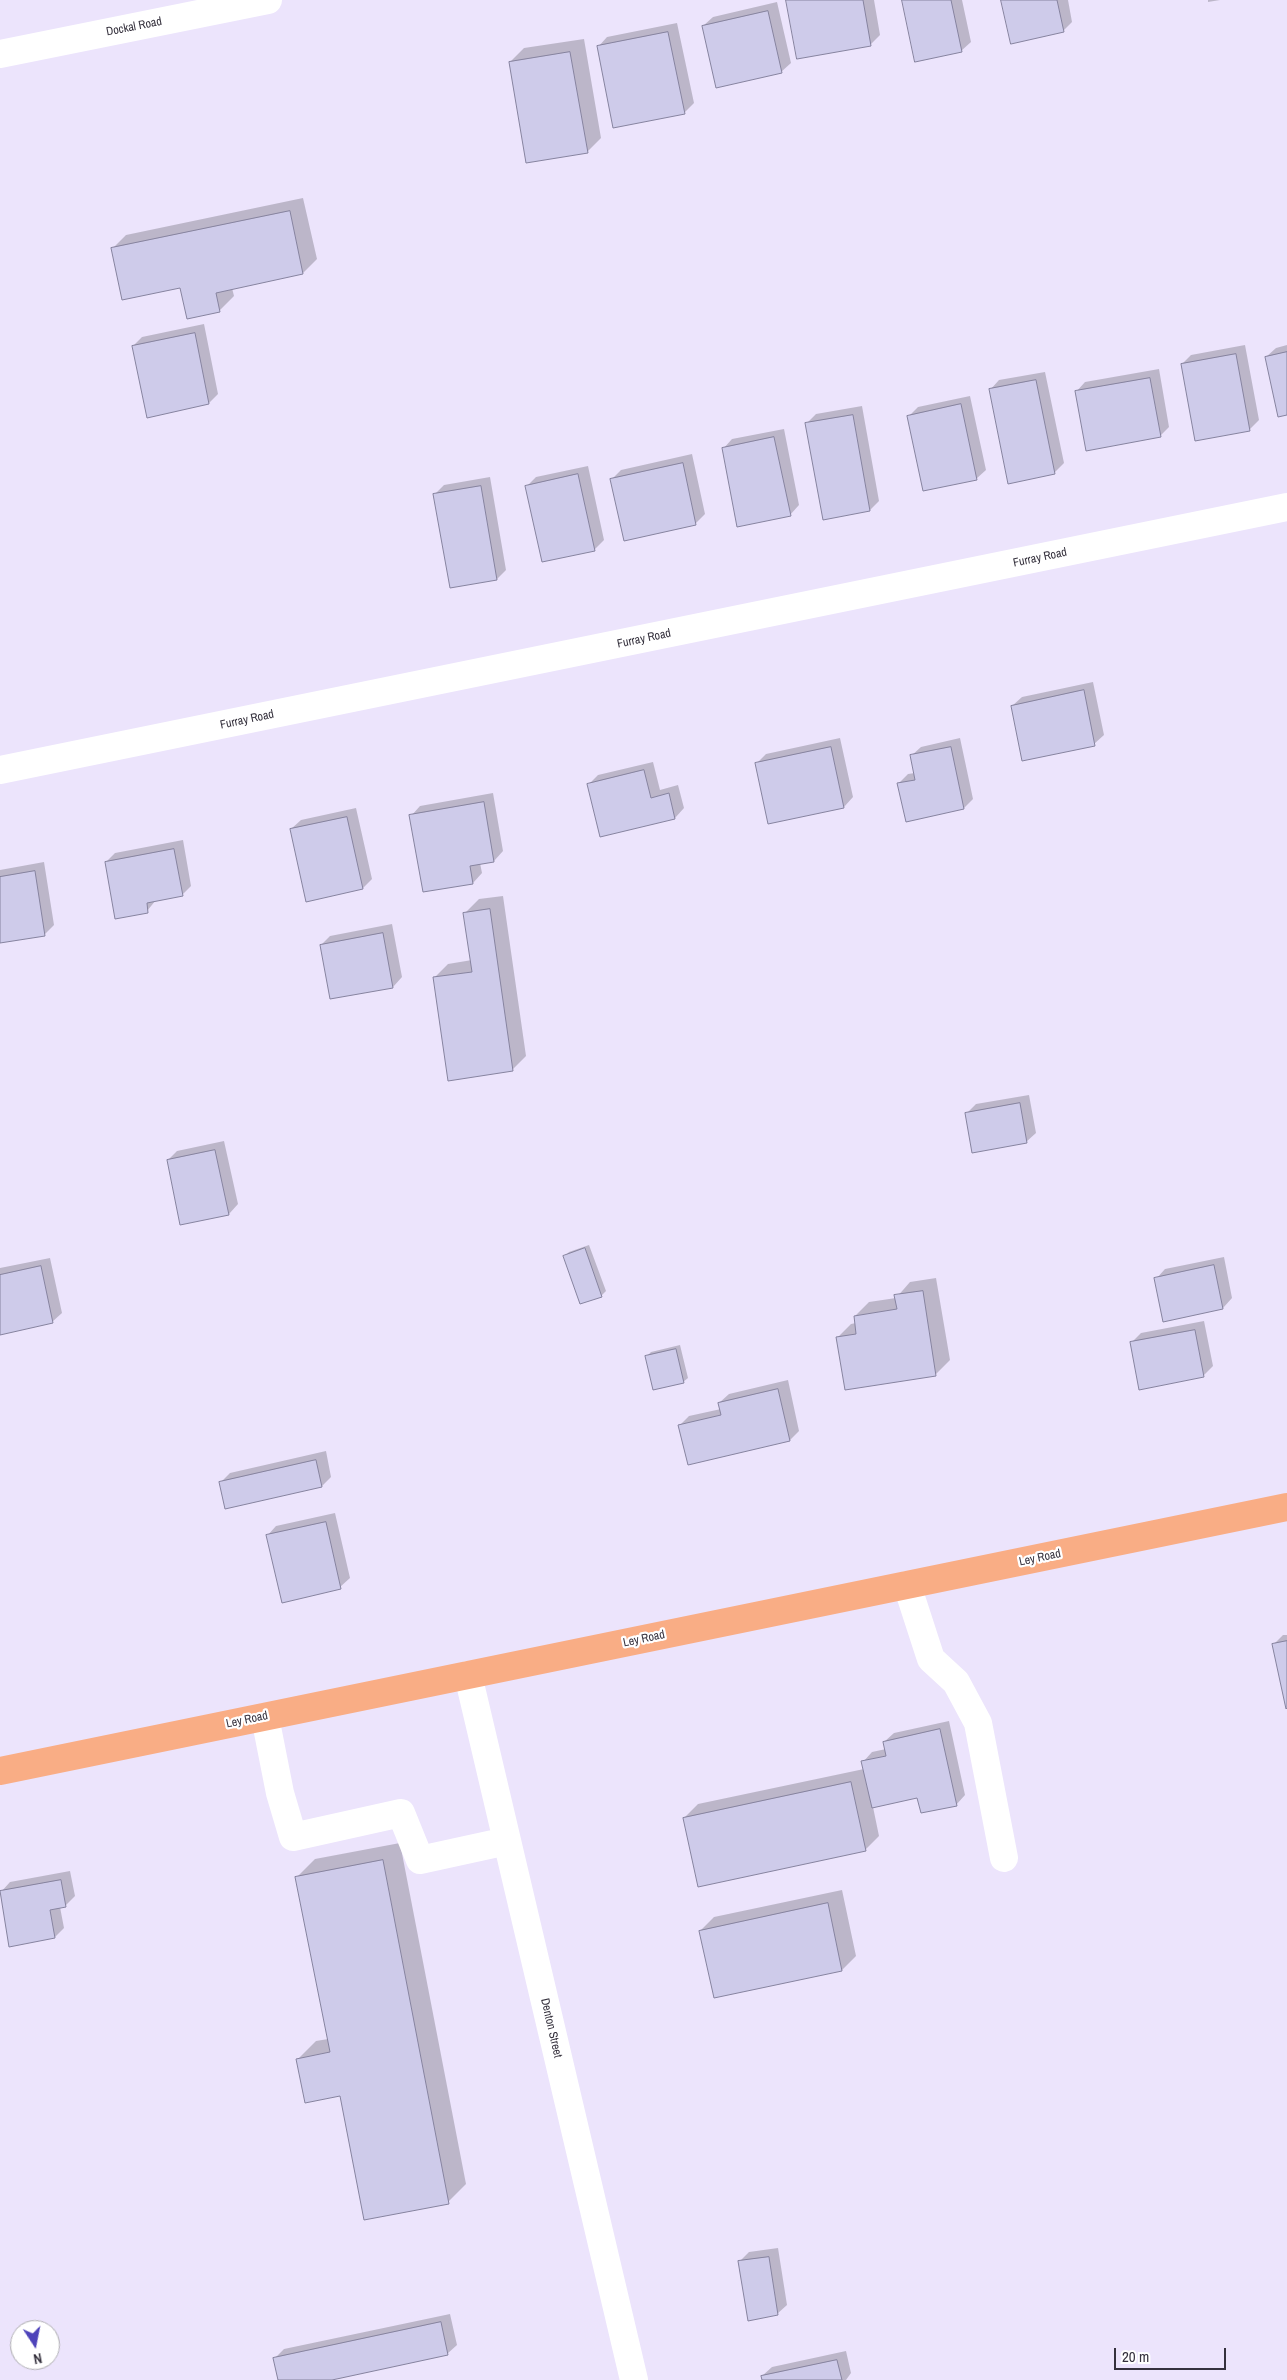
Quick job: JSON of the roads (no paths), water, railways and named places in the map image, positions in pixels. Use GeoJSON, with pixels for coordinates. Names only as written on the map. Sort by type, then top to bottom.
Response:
{"type":"FeatureCollection","features":[{"type":"Feature","properties":{"kind":"main road","name":"Ley Road"},"geometry":{"type":"LineString","coordinates":[[0,1771],[1287,1507]]}},
{"type":"Feature","properties":{"kind":"street","name":"Dockal Road"},"geometry":{"type":"LineString","coordinates":[[0,54],[268,0]]}},
{"type":"Feature","properties":{"kind":"street","name":"Furray Road"},"geometry":{"type":"LineString","coordinates":[[0,770],[1287,507]]}},
{"type":"Feature","properties":{"kind":"street"},"geometry":{"type":"LineString","coordinates":[[907,1585],[931,1659],[956,1682],[978,1723],[1004,1858]]}},
{"type":"Feature","properties":{"kind":"street","name":"Denton Street"},"geometry":{"type":"LineString","coordinates":[[468,1675],[634,2380]]}},
{"type":"Feature","properties":{"kind":"street"},"geometry":{"type":"LineString","coordinates":[[265,1717],[280,1793],[293,1837],[401,1813],[420,1860],[507,1841]]}}]}
